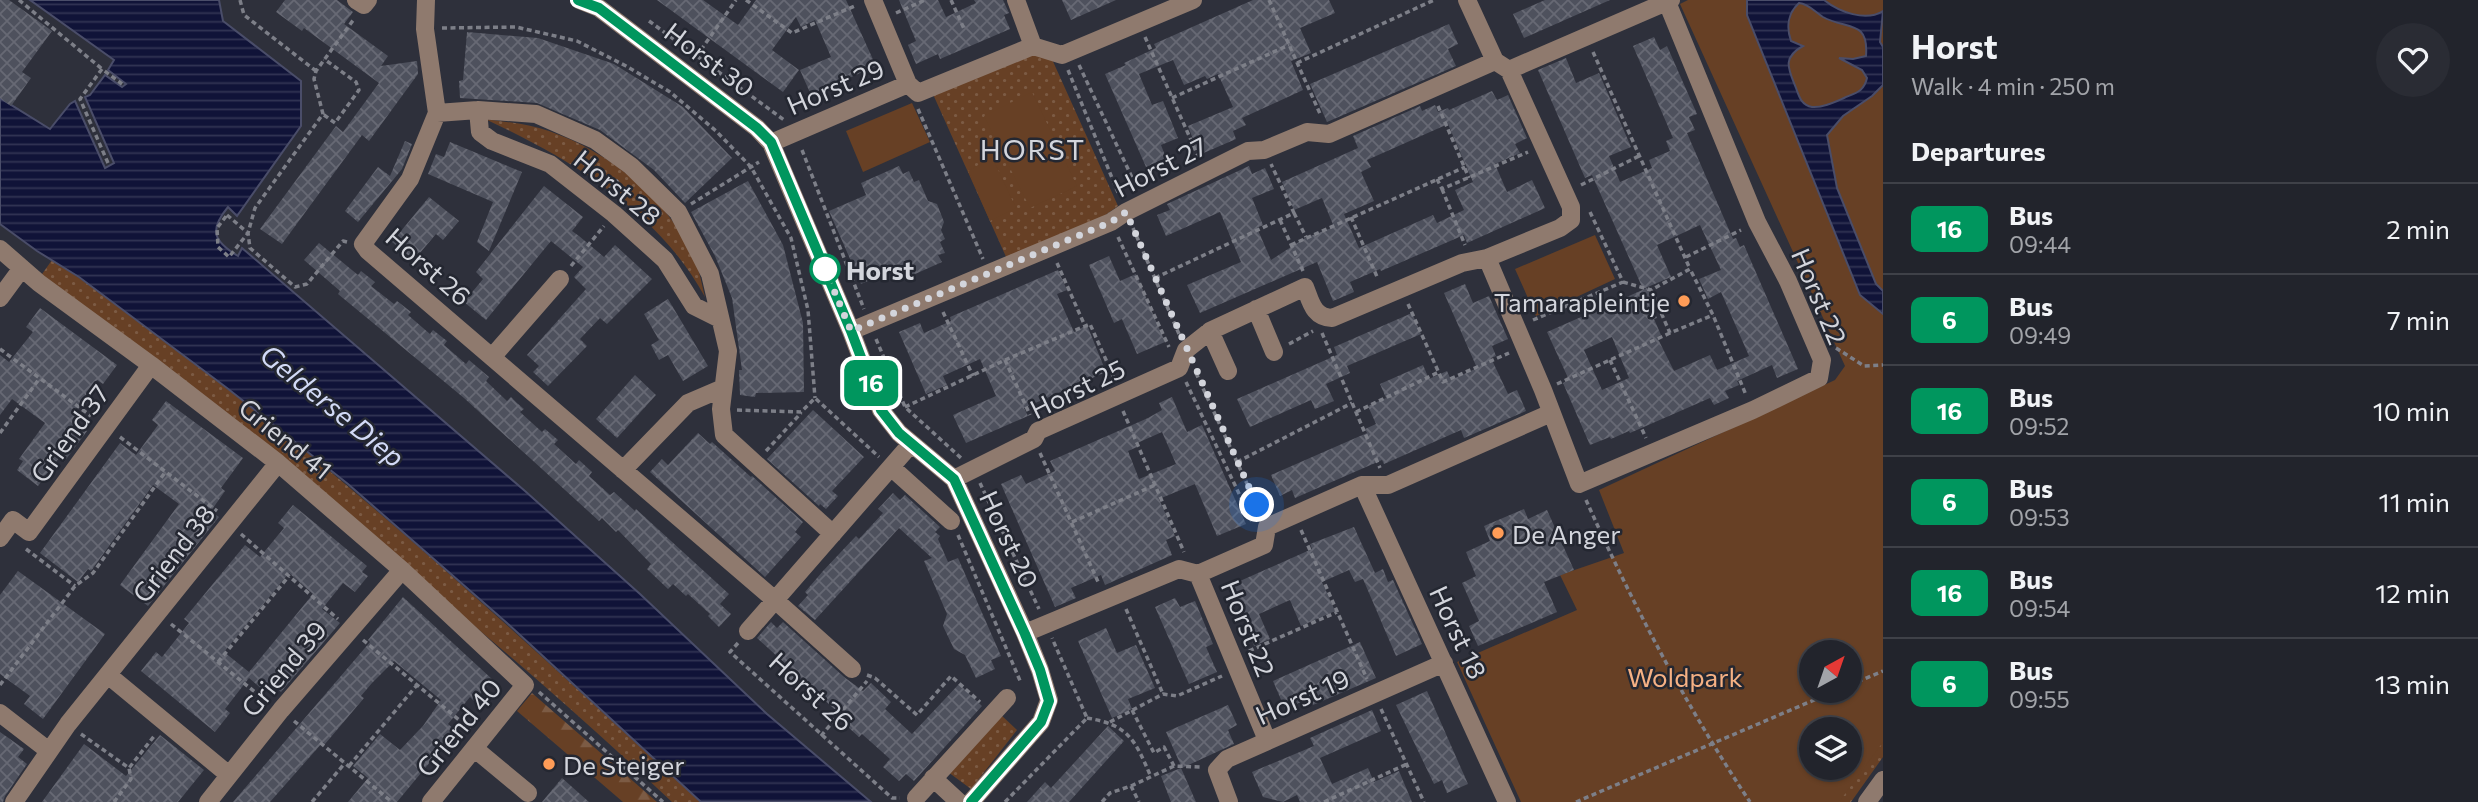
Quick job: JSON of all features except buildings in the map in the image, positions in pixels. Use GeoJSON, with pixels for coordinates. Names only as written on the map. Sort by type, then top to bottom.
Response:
{"type":"FeatureCollection","features":[{"type":"Feature","properties":{"kind":"street"},"geometry":{"type":"LineString","coordinates":[[363,244],[410,179],[438,113],[425,29],[426,0]]}},
{"type":"Feature","properties":{"kind":"street","name":"Horst 30"},"geometry":{"type":"LineString","coordinates":[[579,0],[599,8],[757,128],[773,147]]}},
{"type":"Feature","properties":{"kind":"street"},"geometry":{"type":"LineString","coordinates":[[871,0],[913,88]]}},
{"type":"Feature","properties":{"kind":"street"},"geometry":{"type":"LineString","coordinates":[[1016,0],[1033,46],[1067,53],[1193,0]]}},
{"type":"Feature","properties":{"kind":"street"},"geometry":{"type":"LineString","coordinates":[[1305,287],[1315,312],[1323,318],[1332,318],[1560,228],[1570,220],[1571,207],[1543,145],[1467,0]]}},
{"type":"Feature","properties":{"kind":"street","name":"Horst 27"},"geometry":{"type":"LineString","coordinates":[[851,331],[1111,222],[1248,151],[1264,150],[1307,132],[1329,134],[1431,89],[1586,37],[1669,1]]}},
{"type":"Feature","properties":{"kind":"street","name":"Horst 22"},"geometry":{"type":"LineString","coordinates":[[1579,484],[1819,379],[1822,360],[1788,281],[1757,222],[1669,1]]}},
{"type":"Feature","properties":{"kind":"street","name":"Horst 29"},"geometry":{"type":"LineString","coordinates":[[773,147],[795,131],[1033,46]]}},
{"type":"Feature","properties":{"kind":"street","name":"Horst 28"},"geometry":{"type":"LineString","coordinates":[[478,110],[480,132],[492,141],[550,164],[614,214],[665,260],[694,306],[720,319]]}},
{"type":"Feature","properties":{"kind":"street","name":"Horst 28"},"geometry":{"type":"LineString","coordinates":[[438,113],[478,110],[536,114],[595,140],[631,166],[678,212],[710,274],[727,351],[721,409],[724,435],[832,534]]}},
{"type":"Feature","properties":{"kind":"street","name":"Horst 20"},"geometry":{"type":"LineString","coordinates":[[773,147],[851,331],[881,410],[899,433],[954,479],[1040,670],[1049,701],[1041,722],[971,802]]}},
{"type":"Feature","properties":{"kind":"street","name":"Horst 26"},"geometry":{"type":"LineString","coordinates":[[363,244],[852,669]]}},
{"type":"Feature","properties":{"kind":"street","name":"Griend 41"},"geometry":{"type":"LineString","coordinates":[[0,249],[39,283],[152,365],[278,463],[402,570],[525,685]]}},
{"type":"Feature","properties":{"kind":"street"},"geometry":{"type":"LineString","coordinates":[[1479,259],[1516,328],[1579,484]]}},
{"type":"Feature","properties":{"kind":"street"},"geometry":{"type":"LineString","coordinates":[[0,298],[22,268]]}},
{"type":"Feature","properties":{"kind":"street"},"geometry":{"type":"LineString","coordinates":[[493,356],[560,279]]}},
{"type":"Feature","properties":{"kind":"street","name":"Horst 25"},"geometry":{"type":"LineString","coordinates":[[954,479],[1036,435],[1179,368],[1186,350],[1210,331],[1305,287]]}},
{"type":"Feature","properties":{"kind":"street"},"geometry":{"type":"LineString","coordinates":[[1256,309],[1274,352]]}},
{"type":"Feature","properties":{"kind":"street"},"geometry":{"type":"LineString","coordinates":[[1210,331],[1228,371]]}},
{"type":"Feature","properties":{"kind":"street","name":"Griend 37"},"geometry":{"type":"LineString","coordinates":[[4,526],[29,532],[152,365]]}},
{"type":"Feature","properties":{"kind":"street"},"geometry":{"type":"LineString","coordinates":[[623,470],[688,404],[723,388]]}},
{"type":"Feature","properties":{"kind":"street","name":"Horst 22"},"geometry":{"type":"LineString","coordinates":[[1025,634],[1179,569],[1198,574],[1264,545],[1267,527],[1294,514],[1362,485],[1388,485],[1551,413]]}},
{"type":"Feature","properties":{"kind":"street","name":"Horst 26"},"geometry":{"type":"LineString","coordinates":[[748,631],[911,444]]}},
{"type":"Feature","properties":{"kind":"street","name":"Griend 38"},"geometry":{"type":"LineString","coordinates":[[14,802],[68,724],[278,463]]}},
{"type":"Feature","properties":{"kind":"street","name":"Horst 20"},"geometry":{"type":"LineString","coordinates":[[891,467],[951,521]]}},
{"type":"Feature","properties":{"kind":"street","name":"Horst 18"},"geometry":{"type":"LineString","coordinates":[[1362,485],[1507,802]]}},
{"type":"Feature","properties":{"kind":"street","name":"Griend 39"},"geometry":{"type":"LineString","coordinates":[[208,802],[280,711],[402,570]]}},
{"type":"Feature","properties":{"kind":"street","name":"Horst 22"},"geometry":{"type":"LineString","coordinates":[[1198,574],[1267,740]]}},
{"type":"Feature","properties":{"kind":"street","name":"Horst 19"},"geometry":{"type":"LineString","coordinates":[[1217,769],[1227,759],[1267,740],[1444,663]]}},
{"type":"Feature","properties":{"kind":"street"},"geometry":{"type":"LineString","coordinates":[[108,675],[229,775]]}},
{"type":"Feature","properties":{"kind":"street","name":"Griend 40"},"geometry":{"type":"LineString","coordinates":[[431,802],[525,685]]}},
{"type":"Feature","properties":{"kind":"street"},"geometry":{"type":"LineString","coordinates":[[916,797],[1007,698]]}},
{"type":"Feature","properties":{"kind":"street"},"geometry":{"type":"LineString","coordinates":[[0,713],[49,751]]}},
{"type":"Feature","properties":{"kind":"street"},"geometry":{"type":"LineString","coordinates":[[475,749],[528,793]]}},
{"type":"Feature","properties":{"kind":"street"},"geometry":{"type":"LineString","coordinates":[[1217,769],[1230,802]]}},
{"type":"Feature","properties":{"kind":"street"},"geometry":{"type":"LineString","coordinates":[[933,778],[959,802]]}},
{"type":"Feature","properties":{"kind":"street"},"geometry":{"type":"LineString","coordinates":[[1867,802],[1883,780]]}},
{"type":"Feature","properties":{"kind":"path"},"geometry":{"type":"LineString","coordinates":[[19,0],[122,85]]}},
{"type":"Feature","properties":{"kind":"path"},"geometry":{"type":"LineString","coordinates":[[240,0],[244,15],[316,71]]}},
{"type":"Feature","properties":{"kind":"path"},"geometry":{"type":"LineString","coordinates":[[670,92],[736,0]]}},
{"type":"Feature","properties":{"kind":"path"},"geometry":{"type":"LineString","coordinates":[[746,0],[792,33],[871,0]]}},
{"type":"Feature","properties":{"kind":"path"},"geometry":{"type":"LineString","coordinates":[[881,20],[925,0]]}},
{"type":"Feature","properties":{"kind":"path"},"geometry":{"type":"LineString","coordinates":[[951,0],[965,31]]}},
{"type":"Feature","properties":{"kind":"path"},"geometry":{"type":"LineString","coordinates":[[1269,0],[1329,134]]}},
{"type":"Feature","properties":{"kind":"path"},"geometry":{"type":"LineString","coordinates":[[1297,63],[1434,0]]}},
{"type":"Feature","properties":{"kind":"path"},"geometry":{"type":"LineString","coordinates":[[324,59],[356,82],[359,90],[335,123],[323,114],[314,79],[316,71],[324,59],[363,2]]}},
{"type":"Feature","properties":{"kind":"path","name":"Horst 30"},"geometry":{"type":"LineString","coordinates":[[641,16],[697,55],[795,131]]}},
{"type":"Feature","properties":{"kind":"path"},"geometry":{"type":"LineString","coordinates":[[1139,23],[1205,172]]}},
{"type":"Feature","properties":{"kind":"path","name":"Horst 30"},"geometry":{"type":"LineString","coordinates":[[425,29],[516,27],[577,41],[670,92],[716,131],[751,167]]}},
{"type":"Feature","properties":{"kind":"path"},"geometry":{"type":"LineString","coordinates":[[1586,37],[1713,315],[1753,410]]}},
{"type":"Feature","properties":{"kind":"path"},"geometry":{"type":"LineString","coordinates":[[1172,98],[1289,45]]}},
{"type":"Feature","properties":{"kind":"path"},"geometry":{"type":"LineString","coordinates":[[1067,53],[1144,203]]}},
{"type":"Feature","properties":{"kind":"path"},"geometry":{"type":"LineString","coordinates":[[1067,53],[1126,212],[1267,527]]}},
{"type":"Feature","properties":{"kind":"path"},"geometry":{"type":"LineString","coordinates":[[102,69],[80,99],[108,163]]}},
{"type":"Feature","properties":{"kind":"path","name":"Horst 29"},"geometry":{"type":"LineString","coordinates":[[913,88],[922,122],[989,274]]}},
{"type":"Feature","properties":{"kind":"path"},"geometry":{"type":"LineString","coordinates":[[1431,89],[1469,178]]}},
{"type":"Feature","properties":{"kind":"path"},"geometry":{"type":"LineString","coordinates":[[323,114],[255,208],[248,233],[229,257],[218,247],[217,228],[227,215],[248,233],[250,248],[295,287],[307,285],[343,241],[363,244]]}},
{"type":"Feature","properties":{"kind":"path"},"geometry":{"type":"LineString","coordinates":[[1442,189],[1543,145]]}},
{"type":"Feature","properties":{"kind":"path"},"geometry":{"type":"LineString","coordinates":[[678,212],[751,167],[773,147]]}},
{"type":"Feature","properties":{"kind":"path"},"geometry":{"type":"LineString","coordinates":[[1264,150],[1306,237]]}},
{"type":"Feature","properties":{"kind":"path"},"geometry":{"type":"LineString","coordinates":[[1583,195],[1579,186],[1639,156]]}},
{"type":"Feature","properties":{"kind":"path"},"geometry":{"type":"LineString","coordinates":[[598,202],[631,166]]}},
{"type":"Feature","properties":{"kind":"path"},"geometry":{"type":"LineString","coordinates":[[751,167],[790,239],[808,310],[815,398],[891,467]]}},
{"type":"Feature","properties":{"kind":"path"},"geometry":{"type":"LineString","coordinates":[[1291,245],[1465,167]]}},
{"type":"Feature","properties":{"kind":"path"},"geometry":{"type":"LineString","coordinates":[[1437,180],[1479,259]]}},
{"type":"Feature","properties":{"kind":"path"},"geometry":{"type":"LineString","coordinates":[[1587,205],[1623,282]]}},
{"type":"Feature","properties":{"kind":"path"},"geometry":{"type":"LineString","coordinates":[[560,279],[614,214]]}},
{"type":"Feature","properties":{"kind":"path"},"geometry":{"type":"LineString","coordinates":[[1155,278],[1294,214]]}},
{"type":"Feature","properties":{"kind":"path"},"geometry":{"type":"LineString","coordinates":[[1351,217],[1443,382],[1524,346]]}},
{"type":"Feature","properties":{"kind":"path"},"geometry":{"type":"LineString","coordinates":[[1280,220],[1305,276],[1305,287]]}},
{"type":"Feature","properties":{"kind":"path"},"geometry":{"type":"LineString","coordinates":[[1686,257],[1757,222]]}},
{"type":"Feature","properties":{"kind":"path"},"geometry":{"type":"LineString","coordinates":[[1051,248],[1085,326]]}},
{"type":"Feature","properties":{"kind":"path"},"geometry":{"type":"LineString","coordinates":[[1516,328],[1623,282],[1651,290],[1690,269]]}},
{"type":"Feature","properties":{"kind":"path"},"geometry":{"type":"LineString","coordinates":[[1651,290],[1670,333]]}},
{"type":"Feature","properties":{"kind":"path"},"geometry":{"type":"LineString","coordinates":[[936,296],[973,376]]}},
{"type":"Feature","properties":{"kind":"path"},"geometry":{"type":"LineString","coordinates":[[1543,390],[1713,315]]}},
{"type":"Feature","properties":{"kind":"path"},"geometry":{"type":"LineString","coordinates":[[905,407],[1004,360],[1090,324],[1121,395],[1122,408],[1185,555]]}},
{"type":"Feature","properties":{"kind":"path"},"geometry":{"type":"LineString","coordinates":[[1320,327],[1388,485]]}},
{"type":"Feature","properties":{"kind":"path"},"geometry":{"type":"LineString","coordinates":[[1808,330],[1864,366],[1883,365]]}},
{"type":"Feature","properties":{"kind":"path"},"geometry":{"type":"LineString","coordinates":[[1004,360],[1072,522],[1163,694]]}},
{"type":"Feature","properties":{"kind":"path"},"geometry":{"type":"LineString","coordinates":[[1610,360],[1652,452]]}},
{"type":"Feature","properties":{"kind":"path"},"geometry":{"type":"LineString","coordinates":[[1356,412],[1439,372]]}},
{"type":"Feature","properties":{"kind":"path"},"geometry":{"type":"LineString","coordinates":[[0,433],[39,379]]}},
{"type":"Feature","properties":{"kind":"path"},"geometry":{"type":"LineString","coordinates":[[755,463],[815,398]]}},
{"type":"Feature","properties":{"kind":"path"},"geometry":{"type":"LineString","coordinates":[[1237,461],[1352,404]]}},
{"type":"Feature","properties":{"kind":"path"},"geometry":{"type":"LineString","coordinates":[[721,409],[801,412]]}},
{"type":"Feature","properties":{"kind":"path"},"geometry":{"type":"LineString","coordinates":[[0,685],[75,586],[93,573],[166,471]]}},
{"type":"Feature","properties":{"kind":"path"},"geometry":{"type":"LineString","coordinates":[[1579,484],[1661,656],[1712,745],[1750,802]]}},
{"type":"Feature","properties":{"kind":"path"},"geometry":{"type":"LineString","coordinates":[[1072,522],[1155,485]]}},
{"type":"Feature","properties":{"kind":"path"},"geometry":{"type":"LineString","coordinates":[[1294,514],[1424,802]]}},
{"type":"Feature","properties":{"kind":"path","name":"Horst 20"},"geometry":{"type":"LineString","coordinates":[[951,521],[1021,683]]}},
{"type":"Feature","properties":{"kind":"path"},"geometry":{"type":"LineString","coordinates":[[4,526],[75,586]]}},
{"type":"Feature","properties":{"kind":"path"},"geometry":{"type":"LineString","coordinates":[[218,662],[289,576]]}},
{"type":"Feature","properties":{"kind":"path"},"geometry":{"type":"LineString","coordinates":[[1110,722],[1163,694],[1177,696],[1235,663],[1337,612]]}},
{"type":"Feature","properties":{"kind":"path"},"geometry":{"type":"LineString","coordinates":[[159,614],[392,802]]}},
{"type":"Feature","properties":{"kind":"path","name":"Horst 26"},"geometry":{"type":"LineString","coordinates":[[748,631],[730,652],[892,798],[916,797]]}},
{"type":"Feature","properties":{"kind":"path"},"geometry":{"type":"LineString","coordinates":[[852,669],[871,676],[917,715],[951,676],[993,713]]}},
{"type":"Feature","properties":{"kind":"path"},"geometry":{"type":"LineString","coordinates":[[1007,698],[1021,683],[1040,670]]}},
{"type":"Feature","properties":{"kind":"path"},"geometry":{"type":"LineString","coordinates":[[1862,680],[1883,671]]}},
{"type":"Feature","properties":{"kind":"path"},"geometry":{"type":"LineString","coordinates":[[821,736],[871,676]]}},
{"type":"Feature","properties":{"kind":"path"},"geometry":{"type":"LineString","coordinates":[[312,802],[417,685]]}},
{"type":"Feature","properties":{"kind":"path"},"geometry":{"type":"LineString","coordinates":[[525,685],[545,694],[663,802]]}},
{"type":"Feature","properties":{"kind":"path"},"geometry":{"type":"LineString","coordinates":[[1576,802],[1805,704]]}},
{"type":"Feature","properties":{"kind":"path"},"geometry":{"type":"LineString","coordinates":[[1132,710],[1154,752],[1164,747],[1174,766]]}},
{"type":"Feature","properties":{"kind":"path"},"geometry":{"type":"LineString","coordinates":[[1087,718],[1110,722],[1136,743],[1151,777]]}},
{"type":"Feature","properties":{"kind":"path"},"geometry":{"type":"LineString","coordinates":[[128,768],[166,722]]}},
{"type":"Feature","properties":{"kind":"path"},"geometry":{"type":"LineString","coordinates":[[68,724],[128,768],[131,779],[114,802]]}},
{"type":"Feature","properties":{"kind":"path"},"geometry":{"type":"LineString","coordinates":[[1324,802],[1407,764]]}},
{"type":"Feature","properties":{"kind":"path"},"geometry":{"type":"LineString","coordinates":[[1101,802],[1110,793],[1174,766],[1217,769]]}},
{"type":"Feature","properties":{"kind":"path"},"geometry":{"type":"LineString","coordinates":[[1131,786],[1139,802]]}},
{"type":"Feature","properties":{"kind":"green space","name":"Woldpark"},"geometry":{"type":"Polygon","coordinates":[[[1688,0],[1883,0],[1883,742],[1862,771],[1862,717],[1799,717],[1799,780],[1855,780],[1839,802],[1521,802],[1457,662],[1577,610],[1560,575],[1624,553],[1599,490],[1835,380],[1845,366],[1680,4],[1688,0]]]}},
{"type":"Feature","properties":{"kind":"green space"},"geometry":{"type":"Polygon","coordinates":[[[1029,54],[1051,57],[1118,206],[1104,216],[1007,259],[932,92],[1029,54]]]}},
{"type":"Feature","properties":{"kind":"green space"},"geometry":{"type":"Polygon","coordinates":[[[1032,92],[1077,186],[1030,208],[984,116],[1032,92]]]}},
{"type":"Feature","properties":{"kind":"green space"},"geometry":{"type":"Polygon","coordinates":[[[912,103],[930,142],[863,172],[846,131],[912,103]]]}},
{"type":"Feature","properties":{"kind":"green space"},"geometry":{"type":"Polygon","coordinates":[[[485,119],[534,127],[572,140],[615,165],[636,181],[670,218],[684,239],[697,265],[705,297],[686,266],[663,239],[610,191],[549,152],[485,119]]]}},
{"type":"Feature","properties":{"kind":"green space"},"geometry":{"type":"Polygon","coordinates":[[[992,157],[1016,208],[990,221],[968,171],[992,157]]]}},
{"type":"Feature","properties":{"kind":"green space"},"geometry":{"type":"Polygon","coordinates":[[[1595,235],[1615,279],[1536,316],[1515,269],[1595,235]]]}},
{"type":"Feature","properties":{"kind":"green space"},"geometry":{"type":"Polygon","coordinates":[[[52,260],[141,323],[325,467],[515,632],[701,802],[672,802],[597,732],[441,598],[282,468],[40,277],[52,260]]]}},
{"type":"Feature","properties":{"kind":"green space"},"geometry":{"type":"Polygon","coordinates":[[[532,693],[657,802],[623,802],[517,711],[532,693]]]}},
{"type":"Feature","properties":{"kind":"green space"},"geometry":{"type":"Polygon","coordinates":[[[1883,712],[1883,757],[1851,802],[1824,802],[1844,780],[1862,780],[1862,748],[1883,712]]]}},
{"type":"Feature","properties":{"kind":"green space"},"geometry":{"type":"Polygon","coordinates":[[[1000,714],[1017,730],[971,789],[948,772],[1000,714]]]}},
{"type":"Feature","properties":{"kind":"water","name":"Gelderse Diep"},"geometry":{"type":"Polygon","coordinates":[[[30,0],[219,0],[223,21],[301,81],[301,126],[237,216],[228,207],[222,215],[216,234],[223,245],[238,256],[242,248],[525,491],[640,594],[767,714],[871,802],[701,802],[507,623],[348,484],[227,388],[79,277],[0,224],[0,98],[50,129],[75,101],[105,168],[114,163],[85,97],[90,95],[105,75],[122,87],[126,84],[108,70],[114,60],[30,0]]]}},
{"type":"Feature","properties":{"kind":"water"},"geometry":{"type":"Polygon","coordinates":[[[1747,0],[1824,0],[1845,12],[1861,16],[1883,11],[1880,42],[1883,47],[1883,85],[1843,116],[1827,135],[1837,188],[1876,284],[1883,291],[1883,314],[1860,295],[1747,15],[1747,0]],[[1799,3],[1795,7],[1789,20],[1791,41],[1803,46],[1789,60],[1789,70],[1803,102],[1808,106],[1820,107],[1855,93],[1864,86],[1867,78],[1862,70],[1839,58],[1866,56],[1866,44],[1860,31],[1823,17],[1799,3]]]}},
{"type":"Feature","properties":{"kind":"bus line","name":"16"},"geometry":{"type":"LineString","coordinates":[[578,0],[599,8],[757,128],[771,142],[851,331],[881,410],[899,433],[954,479],[1025,634],[1049,701],[1041,722],[971,802]]}},
{"type":"Feature","properties":{"kind":"place","name":"Horst"},"geometry":{"type":"Point","coordinates":[825,269]}},
{"type":"Feature","properties":{"kind":"place","name":"Tamarapleintje"},"geometry":{"type":"Point","coordinates":[1684,301]}},
{"type":"Feature","properties":{"kind":"place","name":"De Anger"},"geometry":{"type":"Point","coordinates":[1498,533]}},
{"type":"Feature","properties":{"kind":"place","name":"De Steiger"},"geometry":{"type":"Point","coordinates":[549,764]}},
{"type":"Feature","properties":{"kind":"district","name":"HORST"},"geometry":{"type":"Point","coordinates":[1033,149]}},
{"type":"Feature","properties":{"kind":"route"},"geometry":{"type":"LineString","coordinates":[[825,269],[851,331],[1111,222],[1126,212],[1257,505]]}}]}
